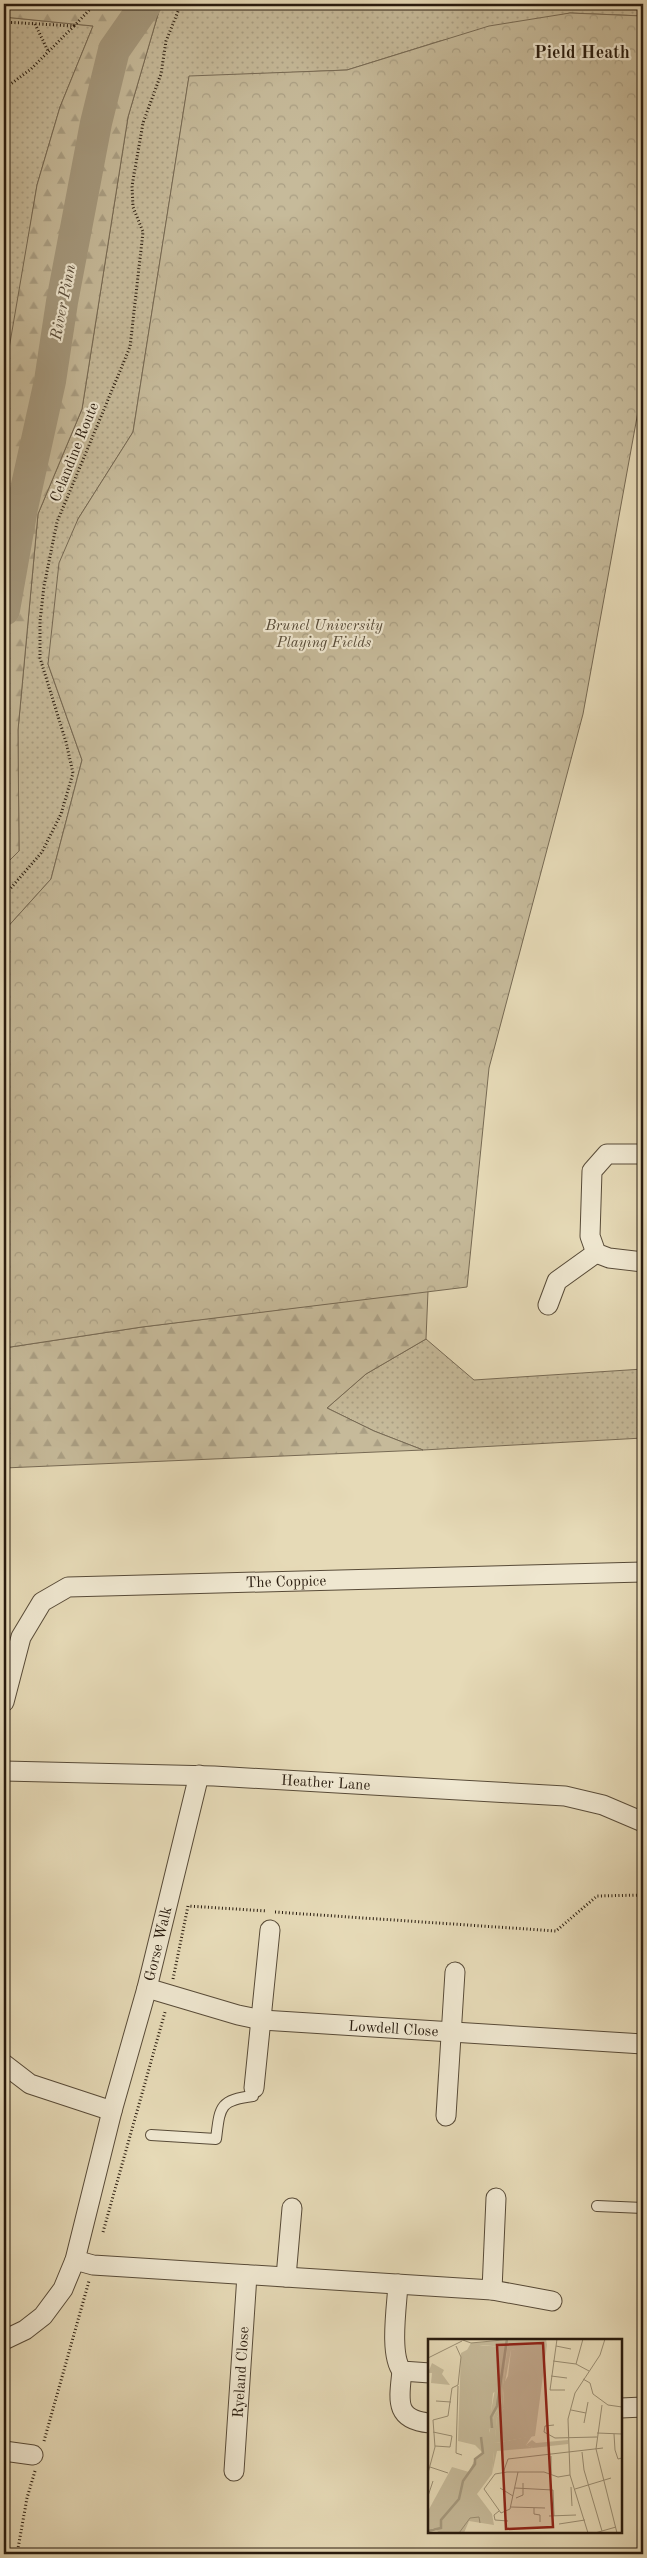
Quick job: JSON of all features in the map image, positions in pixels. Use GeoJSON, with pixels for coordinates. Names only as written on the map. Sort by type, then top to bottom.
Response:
{"type":"FeatureCollection","features":[{"type":"Feature","properties":{"kind":"street"},"geometry":{"type":"LineString","coordinates":[[643,1154],[607,1154],[592,1171],[590,1236],[596,1253],[609,1258],[643,1262]]}},
{"type":"Feature","properties":{"kind":"street"},"geometry":{"type":"LineString","coordinates":[[548,1305],[557,1282],[596,1253]]}},
{"type":"Feature","properties":{"kind":"street","name":"The Coppice"},"geometry":{"type":"LineString","coordinates":[[4,1702],[21,1637],[42,1602],[68,1587],[643,1572]]}},
{"type":"Feature","properties":{"kind":"street","name":"Heather Lane"},"geometry":{"type":"LineString","coordinates":[[4,1771],[199,1775],[565,1796],[602,1805],[643,1822]]}},
{"type":"Feature","properties":{"kind":"street","name":"Gorse Walk"},"geometry":{"type":"LineString","coordinates":[[4,2340],[25,2330],[43,2316],[63,2289],[75,2260],[112,2111],[147,1988],[199,1775]]}},
{"type":"Feature","properties":{"kind":"street"},"geometry":{"type":"LineString","coordinates":[[254,2088],[270,1930]]}},
{"type":"Feature","properties":{"kind":"street"},"geometry":{"type":"LineString","coordinates":[[446,2116],[455,1972]]}},
{"type":"Feature","properties":{"kind":"street","name":"Lowdell Close"},"geometry":{"type":"LineString","coordinates":[[147,1988],[238,2015],[262,2020],[643,2044]]}},
{"type":"Feature","properties":{"kind":"street"},"geometry":{"type":"LineString","coordinates":[[4,2064],[30,2084],[112,2111]]}},
{"type":"Feature","properties":{"kind":"street"},"geometry":{"type":"LineString","coordinates":[[492,2290],[496,2198]]}},
{"type":"Feature","properties":{"kind":"street"},"geometry":{"type":"LineString","coordinates":[[286,2277],[292,2208]]}},
{"type":"Feature","properties":{"kind":"street"},"geometry":{"type":"LineString","coordinates":[[75,2260],[93,2265],[492,2290],[552,2301]]}},
{"type":"Feature","properties":{"kind":"street","name":"Ryeland Close"},"geometry":{"type":"LineString","coordinates":[[234,2471],[247,2275]]}},
{"type":"Feature","properties":{"kind":"street"},"geometry":{"type":"LineString","coordinates":[[398,2284],[395,2354],[398,2366],[402,2371],[400,2389],[402,2405],[406,2416],[414,2422],[428,2423]]}},
{"type":"Feature","properties":{"kind":"street"},"geometry":{"type":"LineString","coordinates":[[402,2371],[428,2373]]}},
{"type":"Feature","properties":{"kind":"street"},"geometry":{"type":"LineString","coordinates":[[622,2408],[643,2407]]}},
{"type":"Feature","properties":{"kind":"street"},"geometry":{"type":"LineString","coordinates":[[4,2451],[33,2455]]}},
{"type":"Feature","properties":{"kind":"lane"},"geometry":{"type":"LineString","coordinates":[[151,2135],[216,2139],[220,2108],[225,2102],[235,2098],[253,2096],[254,2088]]}},
{"type":"Feature","properties":{"kind":"lane"},"geometry":{"type":"LineString","coordinates":[[597,2206],[643,2208]]}},
{"type":"Feature","properties":{"kind":"path"},"geometry":{"type":"LineString","coordinates":[[4,89],[31,69],[95,4]]}},
{"type":"Feature","properties":{"kind":"path","name":"Celandine Route"},"geometry":{"type":"LineString","coordinates":[[4,896],[42,852],[61,814],[73,773],[66,742],[40,658],[40,621],[44,586],[57,522],[130,347],[143,232],[133,207],[132,186],[143,123],[161,74],[166,41],[182,4]]}},
{"type":"Feature","properties":{"kind":"path"},"geometry":{"type":"LineString","coordinates":[[4,22],[74,26]]}},
{"type":"Feature","properties":{"kind":"path"},"geometry":{"type":"LineString","coordinates":[[35,24],[48,51]]}},
{"type":"Feature","properties":{"kind":"green space"},"geometry":{"type":"Polygon","coordinates":[[[4,4],[161,4],[128,117],[82,409],[38,514],[18,730],[19,851],[4,866],[4,378],[37,185],[60,107],[93,26],[4,17],[4,4]]]}},
{"type":"Feature","properties":{"kind":"green space"},"geometry":{"type":"Polygon","coordinates":[[[161,4],[643,4],[643,16],[570,13],[440,41],[347,70],[189,77],[133,432],[78,519],[48,664],[82,760],[51,879],[4,931],[4,866],[19,851],[18,730],[38,514],[82,409],[128,117],[161,4]]]}},
{"type":"Feature","properties":{"kind":"green space","name":"Brunel University Playing Fields"},"geometry":{"type":"Polygon","coordinates":[[[570,13],[643,16],[643,384],[583,714],[489,1068],[467,1287],[142,1327],[4,1348],[4,931],[51,879],[82,760],[48,664],[59,563],[78,519],[133,432],[189,76],[347,70],[489,26],[570,13]]]}},
{"type":"Feature","properties":{"kind":"green space"},"geometry":{"type":"Polygon","coordinates":[[[4,17],[93,26],[60,107],[37,185],[4,389],[4,17]]]}},
{"type":"Feature","properties":{"kind":"green space"},"geometry":{"type":"Polygon","coordinates":[[[428,1291],[426,1339],[366,1374],[327,1408],[374,1431],[423,1450],[4,1468],[4,1348],[142,1327],[428,1291]]]}},
{"type":"Feature","properties":{"kind":"green space"},"geometry":{"type":"Polygon","coordinates":[[[426,1339],[474,1380],[643,1369],[643,1438],[423,1450],[374,1431],[327,1408],[366,1374],[426,1339]]]}},
{"type":"Feature","properties":{"kind":"waterway","name":"River Pinn"},"geometry":{"type":"LineString","coordinates":[[4,610],[22,508],[50,381],[62,302],[96,123],[114,50],[146,4]]}},
{"type":"Feature","properties":{"kind":"district","name":"Pield Heath"},"geometry":{"type":"Point","coordinates":[582,52]}}]}
